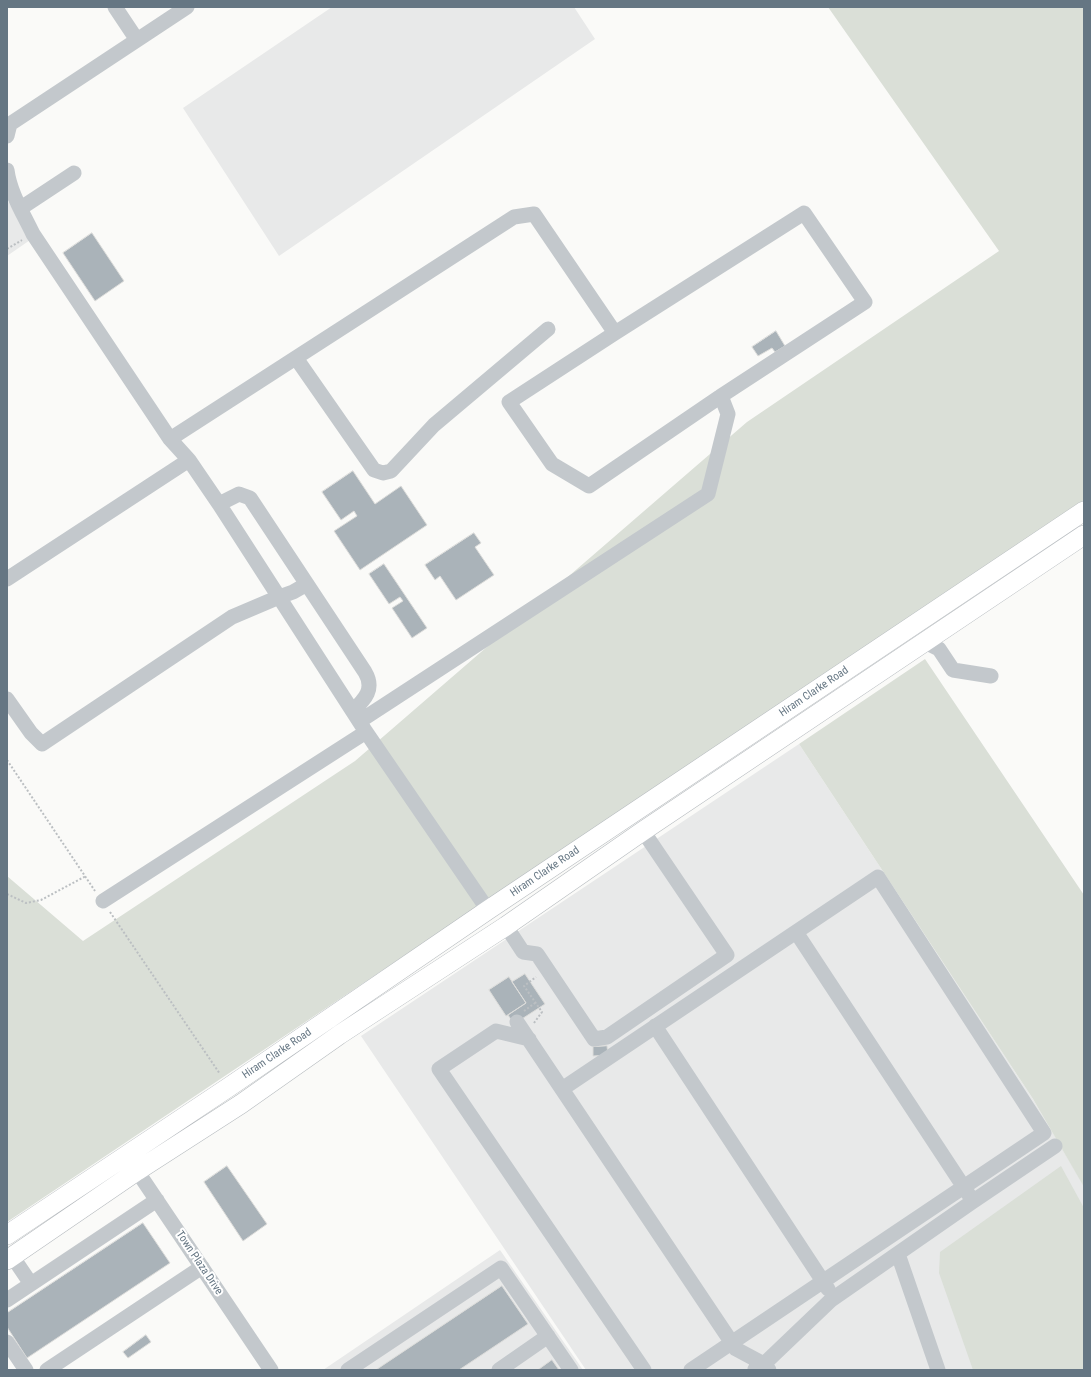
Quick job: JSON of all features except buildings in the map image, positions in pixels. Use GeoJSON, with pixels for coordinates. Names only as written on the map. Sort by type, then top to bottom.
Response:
{"type":"FeatureCollection","features":[{"type":"Feature","properties":{"kind":"main road"},"geometry":{"type":"LineString","coordinates":[[1079,514],[1084,534]]}},
{"type":"Feature","properties":{"kind":"main road","name":"Hiram Clarke Road"},"geometry":{"type":"LineString","coordinates":[[7,1235],[229,1087],[629,815],[1079,514]]}},
{"type":"Feature","properties":{"kind":"main road","name":"Hiram Clarke Road"},"geometry":{"type":"LineString","coordinates":[[9,1255],[240,1104],[339,1035],[506,926],[1084,534]]}},
{"type":"Feature","properties":{"kind":"main road"},"geometry":{"type":"LineString","coordinates":[[914,625],[925,642]]}},
{"type":"Feature","properties":{"kind":"main road"},"geometry":{"type":"LineString","coordinates":[[771,720],[783,738]]}},
{"type":"Feature","properties":{"kind":"main road"},"geometry":{"type":"LineString","coordinates":[[629,815],[643,832]]}},
{"type":"Feature","properties":{"kind":"main road"},"geometry":{"type":"LineString","coordinates":[[488,910],[506,926]]}},
{"type":"Feature","properties":{"kind":"main road"},"geometry":{"type":"LineString","coordinates":[[328,1019],[339,1035]]}},
{"type":"Feature","properties":{"kind":"street"},"geometry":{"type":"LineString","coordinates":[[115,7],[137,40]]}},
{"type":"Feature","properties":{"kind":"street"},"geometry":{"type":"LineString","coordinates":[[7,136],[10,124],[187,7]]}},
{"type":"Feature","properties":{"kind":"street"},"geometry":{"type":"LineString","coordinates":[[7,170],[12,192],[33,234],[170,439],[189,460],[219,504],[360,721],[488,910]]}},
{"type":"Feature","properties":{"kind":"street"},"geometry":{"type":"LineString","coordinates":[[21,208],[74,172]]}},
{"type":"Feature","properties":{"kind":"street"},"geometry":{"type":"LineString","coordinates":[[804,213],[864,302],[722,396],[589,486],[552,464],[510,402],[615,333],[804,213]]}},
{"type":"Feature","properties":{"kind":"street"},"geometry":{"type":"LineString","coordinates":[[170,439],[514,217],[534,214],[615,333]]}},
{"type":"Feature","properties":{"kind":"street"},"geometry":{"type":"LineString","coordinates":[[296,358],[374,470],[383,473],[391,471],[434,425],[548,329]]}},
{"type":"Feature","properties":{"kind":"street"},"geometry":{"type":"LineString","coordinates":[[103,901],[360,721],[708,494],[728,414],[722,396]]}},
{"type":"Feature","properties":{"kind":"street"},"geometry":{"type":"LineString","coordinates":[[7,579],[189,460]]}},
{"type":"Feature","properties":{"kind":"street"},"geometry":{"type":"LineString","coordinates":[[219,504],[239,494],[250,498],[370,679],[369,689],[362,702],[360,721]]}},
{"type":"Feature","properties":{"kind":"street"},"geometry":{"type":"LineString","coordinates":[[7,699],[31,733],[42,744],[232,617],[294,592],[307,584]]}},
{"type":"Feature","properties":{"kind":"street"},"geometry":{"type":"LineString","coordinates":[[925,642],[939,649],[953,670],[991,676]]}},
{"type":"Feature","properties":{"kind":"street"},"geometry":{"type":"LineString","coordinates":[[506,926],[523,952],[537,954],[594,1039],[607,1037],[727,956],[643,832]]}},
{"type":"Feature","properties":{"kind":"street"},"geometry":{"type":"LineString","coordinates":[[562,1089],[878,877],[1044,1133],[691,1370]]}},
{"type":"Feature","properties":{"kind":"street"},"geometry":{"type":"LineString","coordinates":[[796,932],[964,1186],[972,1202]]}},
{"type":"Feature","properties":{"kind":"street"},"geometry":{"type":"LineString","coordinates":[[655,1026],[828,1288],[831,1300]]}},
{"type":"Feature","properties":{"kind":"street"},"geometry":{"type":"LineString","coordinates":[[644,1370],[439,1069],[496,1031],[524,1032],[736,1349],[762,1368],[831,1300],[1055,1146]]}},
{"type":"Feature","properties":{"kind":"street","name":"Town Plaza Drive"},"geometry":{"type":"LineString","coordinates":[[127,1155],[271,1370]]}},
{"type":"Feature","properties":{"kind":"street"},"geometry":{"type":"LineString","coordinates":[[7,1300],[157,1200]]}},
{"type":"Feature","properties":{"kind":"street"},"geometry":{"type":"LineString","coordinates":[[898,1254],[938,1370]]}},
{"type":"Feature","properties":{"kind":"street"},"geometry":{"type":"LineString","coordinates":[[9,1255],[31,1284]]}},
{"type":"Feature","properties":{"kind":"street"},"geometry":{"type":"LineString","coordinates":[[47,1370],[202,1266]]}},
{"type":"Feature","properties":{"kind":"street"},"geometry":{"type":"LineString","coordinates":[[348,1370],[501,1268],[571,1370]]}},
{"type":"Feature","properties":{"kind":"street"},"geometry":{"type":"LineString","coordinates":[[499,1370],[548,1336]]}},
{"type":"Feature","properties":{"kind":"street"},"geometry":{"type":"LineString","coordinates":[[7,1342],[26,1370]]}},
{"type":"Feature","properties":{"kind":"path"},"geometry":{"type":"LineString","coordinates":[[7,249],[33,234]]}},
{"type":"Feature","properties":{"kind":"path"},"geometry":{"type":"LineString","coordinates":[[7,760],[229,1087]]}},
{"type":"Feature","properties":{"kind":"path"},"geometry":{"type":"LineString","coordinates":[[7,894],[26,903],[41,900],[86,876]]}},
{"type":"Feature","properties":{"kind":"path"},"geometry":{"type":"LineString","coordinates":[[524,1032],[542,1012],[524,986],[547,970]]}},
{"type":"Feature","properties":{"kind":"shaded area"},"geometry":{"type":"Polygon","coordinates":[[[332,7],[574,7],[595,39],[279,256],[183,108],[332,7]]]}},
{"type":"Feature","properties":{"kind":"shaded area"},"geometry":{"type":"Polygon","coordinates":[[[828,7],[1084,7],[1084,500],[7,1222],[7,876],[83,941],[355,761],[747,422],[999,251],[828,7]]]}},
{"type":"Feature","properties":{"kind":"shaded area"},"geometry":{"type":"Polygon","coordinates":[[[7,200],[33,238],[7,256],[7,200]]]}},
{"type":"Feature","properties":{"kind":"shaded area"},"geometry":{"type":"Polygon","coordinates":[[[925,659],[1084,895],[1084,1187],[1033,1099],[799,744],[925,659]]]}},
{"type":"Feature","properties":{"kind":"shaded area"},"geometry":{"type":"Polygon","coordinates":[[[799,744],[1033,1099],[1084,1186],[1084,1370],[586,1370],[361,1036],[799,744]]]}},
{"type":"Feature","properties":{"kind":"shaded area"},"geometry":{"type":"Polygon","coordinates":[[[1061,1166],[1084,1208],[1084,1370],[973,1370],[939,1273],[940,1252],[1061,1166]]]}},
{"type":"Feature","properties":{"kind":"shaded area"},"geometry":{"type":"Polygon","coordinates":[[[500,1250],[583,1370],[323,1370],[500,1250]]]}}]}
